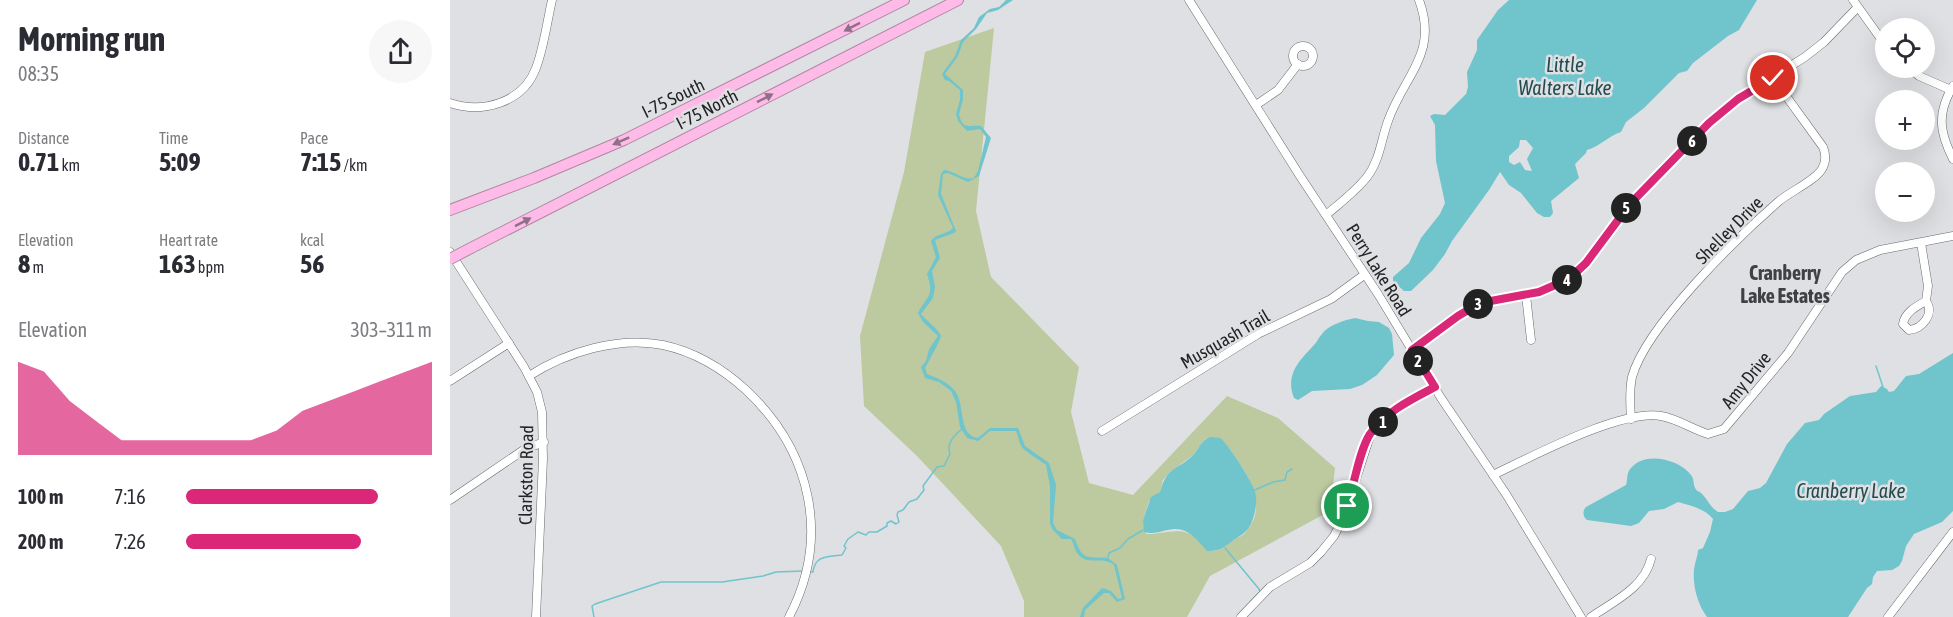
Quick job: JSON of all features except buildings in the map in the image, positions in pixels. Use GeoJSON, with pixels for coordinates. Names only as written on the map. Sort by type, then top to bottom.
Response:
{"type":"FeatureCollection","features":[{"type":"Feature","properties":{"kind":"highway","name":"I-75 South"},"geometry":{"type":"LineString","coordinates":[[450,210],[624,140],[904,0]]}},
{"type":"Feature","properties":{"kind":"highway","name":"I-75 North"},"geometry":{"type":"LineString","coordinates":[[450,259],[958,0]]}},
{"type":"Feature","properties":{"kind":"street"},"geometry":{"type":"LineString","coordinates":[[450,103],[474,108],[490,106],[519,91],[536,69],[552,0]]}},
{"type":"Feature","properties":{"kind":"street","name":"Perry Lake Road"},"geometry":{"type":"LineString","coordinates":[[1189,0],[1493,475],[1581,617]]}},
{"type":"Feature","properties":{"kind":"street"},"geometry":{"type":"LineString","coordinates":[[1326,215],[1369,175],[1380,152],[1393,108],[1419,62],[1425,32],[1419,0]]}},
{"type":"Feature","properties":{"kind":"street"},"geometry":{"type":"LineString","coordinates":[[1853,0],[1875,32]]}},
{"type":"Feature","properties":{"kind":"street"},"geometry":{"type":"LineString","coordinates":[[1412,350],[1458,316],[1480,303],[1527,295],[1559,285],[1579,271],[1630,204],[1709,123],[1738,99],[1811,52],[1857,8]]}},
{"type":"Feature","properties":{"kind":"street"},"geometry":{"type":"LineString","coordinates":[[1256,105],[1278,90],[1298,64]]}},
{"type":"Feature","properties":{"kind":"street","name":"Shelley Drive"},"geometry":{"type":"LineString","coordinates":[[1631,418],[1630,396],[1637,366],[1650,342],[1673,311],[1760,218],[1781,199],[1822,170],[1825,158],[1823,147],[1773,78]]}},
{"type":"Feature","properties":{"kind":"street"},"geometry":{"type":"LineString","coordinates":[[1924,78],[1952,88],[1945,103],[1941,125],[1943,138],[1953,159]]}},
{"type":"Feature","properties":{"kind":"street","name":"Amy Drive"},"geometry":{"type":"LineString","coordinates":[[1493,475],[1568,440],[1631,418],[1659,416],[1708,434],[1724,429],[1788,353],[1842,272],[1856,260],[1880,250],[1953,236]]}},
{"type":"Feature","properties":{"kind":"street"},"geometry":{"type":"LineString","coordinates":[[1921,243],[1928,286],[1926,301]]}},
{"type":"Feature","properties":{"kind":"street","name":"Clarkston Road"},"geometry":{"type":"LineString","coordinates":[[450,252],[529,376],[537,392],[542,412],[544,442],[536,617]]}},
{"type":"Feature","properties":{"kind":"street","name":"Musquash Trail"},"geometry":{"type":"LineString","coordinates":[[1102,432],[1258,334],[1331,299],[1364,275]]}},
{"type":"Feature","properties":{"kind":"street"},"geometry":{"type":"LineString","coordinates":[[1527,295],[1531,340]]}},
{"type":"Feature","properties":{"kind":"street"},"geometry":{"type":"LineString","coordinates":[[450,381],[509,343]]}},
{"type":"Feature","properties":{"kind":"street"},"geometry":{"type":"LineString","coordinates":[[529,376],[579,352],[621,343],[662,345],[697,356],[729,375],[769,414],[800,466],[808,495],[811,521],[808,567],[789,617]]}},
{"type":"Feature","properties":{"kind":"street"},"geometry":{"type":"LineString","coordinates":[[1241,617],[1270,587],[1310,563],[1321,552],[1334,536],[1344,516],[1365,446],[1371,434],[1397,408],[1435,387]]}},
{"type":"Feature","properties":{"kind":"street"},"geometry":{"type":"LineString","coordinates":[[450,500],[525,449],[544,442]]}},
{"type":"Feature","properties":{"kind":"street"},"geometry":{"type":"LineString","coordinates":[[1888,617],[1953,532]]}},
{"type":"Feature","properties":{"kind":"street"},"geometry":{"type":"LineString","coordinates":[[1591,617],[1644,578],[1651,559]]}},
{"type":"Feature","properties":{"kind":"green space"},"geometry":{"type":"Polygon","coordinates":[[[994,28],[976,211],[991,277],[1079,367],[1071,412],[1089,483],[1133,495],[1227,396],[1278,418],[1335,468],[1330,511],[1210,576],[1187,617],[1024,617],[1024,601],[1001,546],[917,456],[864,406],[860,336],[904,172],[925,52],[994,28]],[[1216,437],[1205,439],[1193,455],[1163,480],[1160,492],[1149,501],[1143,520],[1146,534],[1186,532],[1198,539],[1207,551],[1216,551],[1244,534],[1251,525],[1256,506],[1253,487],[1244,469],[1228,447],[1216,437]]]}},
{"type":"Feature","properties":{"kind":"water"},"geometry":{"type":"Polygon","coordinates":[[[1006,0],[1013,0],[998,10],[987,13],[963,42],[958,56],[945,74],[963,90],[959,114],[964,125],[981,126],[991,138],[979,176],[968,182],[948,173],[943,174],[941,194],[956,231],[935,240],[940,258],[932,271],[935,287],[933,298],[921,314],[941,336],[925,368],[927,374],[946,383],[955,391],[964,426],[971,436],[978,438],[990,428],[1018,428],[1025,446],[1049,463],[1056,485],[1053,523],[1057,530],[1075,539],[1083,555],[1108,558],[1117,565],[1125,599],[1117,602],[1109,593],[1104,593],[1085,610],[1084,617],[1080,617],[1083,608],[1102,588],[1111,591],[1118,599],[1122,598],[1114,565],[1081,557],[1071,539],[1062,539],[1052,529],[1050,486],[1046,465],[1023,448],[1016,431],[990,431],[978,441],[967,438],[960,427],[956,402],[951,391],[939,382],[925,378],[921,367],[938,336],[923,322],[918,313],[930,292],[927,274],[936,257],[931,241],[953,228],[938,195],[941,174],[944,170],[966,178],[974,178],[978,171],[986,137],[980,129],[967,131],[958,121],[956,114],[960,90],[945,80],[942,74],[955,56],[961,40],[974,28],[979,17],[990,9],[999,7],[1006,0]]]}},
{"type":"Feature","properties":{"kind":"water","name":"Little Walters Lake"},"geometry":{"type":"Polygon","coordinates":[[[1509,0],[1757,0],[1739,30],[1693,63],[1687,71],[1679,73],[1644,108],[1626,122],[1621,132],[1587,150],[1575,164],[1579,178],[1551,201],[1553,213],[1550,217],[1537,213],[1521,193],[1509,185],[1500,172],[1433,270],[1411,291],[1404,291],[1393,281],[1393,277],[1409,263],[1421,238],[1440,214],[1445,203],[1436,161],[1435,125],[1430,116],[1445,115],[1466,94],[1467,72],[1477,50],[1477,40],[1498,10],[1509,0]],[[1520,140],[1519,147],[1509,156],[1509,162],[1514,165],[1520,162],[1525,170],[1532,171],[1527,159],[1533,148],[1526,140],[1520,140]]]}},
{"type":"Feature","properties":{"kind":"water"},"geometry":{"type":"Polygon","coordinates":[[[1355,318],[1379,322],[1389,328],[1392,334],[1394,355],[1377,375],[1362,385],[1350,389],[1312,391],[1298,400],[1294,398],[1291,382],[1299,362],[1328,328],[1355,318]]]}},
{"type":"Feature","properties":{"kind":"water","name":"Cranberry Lake"},"geometry":{"type":"Polygon","coordinates":[[[1953,353],[1953,511],[1942,522],[1914,534],[1906,546],[1899,566],[1892,570],[1877,571],[1872,584],[1848,617],[1707,617],[1703,612],[1694,585],[1698,550],[1703,548],[1713,519],[1706,512],[1678,502],[1664,509],[1649,511],[1639,523],[1631,526],[1587,520],[1585,517],[1586,507],[1626,485],[1631,468],[1637,463],[1653,459],[1670,461],[1686,469],[1692,476],[1696,490],[1718,512],[1733,509],[1748,491],[1760,488],[1766,483],[1787,444],[1805,423],[1819,420],[1850,396],[1876,392],[1881,386],[1889,392],[1894,391],[1906,376],[1919,374],[1953,353]]]}},
{"type":"Feature","properties":{"kind":"water"},"geometry":{"type":"Polygon","coordinates":[[[1211,437],[1224,441],[1253,487],[1256,504],[1249,527],[1225,546],[1211,551],[1207,551],[1193,536],[1179,529],[1156,533],[1144,532],[1143,520],[1151,497],[1160,492],[1170,472],[1194,454],[1203,441],[1211,437]]]}},
{"type":"Feature","properties":{"kind":"waterway"},"geometry":{"type":"LineString","coordinates":[[1876,366],[1883,387]]}},
{"type":"Feature","properties":{"kind":"waterway"},"geometry":{"type":"LineString","coordinates":[[807,571],[813,572],[816,562],[823,558],[842,555],[848,539],[858,532],[866,535],[869,532],[877,532],[891,521],[896,524],[899,522],[898,512],[903,510],[909,502],[917,499],[924,490],[923,486],[937,467],[944,466],[950,454],[950,443],[962,429]]}},
{"type":"Feature","properties":{"kind":"waterway"},"geometry":{"type":"LineString","coordinates":[[1255,490],[1273,482],[1285,480],[1287,472],[1292,469]]}},
{"type":"Feature","properties":{"kind":"waterway"},"geometry":{"type":"LineString","coordinates":[[1108,557],[1109,553],[1120,548],[1128,539],[1143,530]]}},
{"type":"Feature","properties":{"kind":"waterway"},"geometry":{"type":"LineString","coordinates":[[1225,548],[1259,589],[1260,592],[1250,602]]}},
{"type":"Feature","properties":{"kind":"waterway"},"geometry":{"type":"LineString","coordinates":[[594,617],[592,606],[595,604],[661,582],[722,582],[776,572],[803,571]]}},
{"type":"Feature","properties":{"kind":"district","name":"Cranberry Lake Estates"},"geometry":{"type":"Point","coordinates":[1785,284]}},
{"type":"Feature","properties":{"kind":"route"},"geometry":{"type":"LineString","coordinates":[[1347,506],[1365,446],[1371,434],[1397,408],[1435,387],[1412,350],[1458,316],[1480,303],[1548,290],[1569,279],[1586,263],[1630,204],[1709,123],[1738,99],[1773,78]]}}]}
